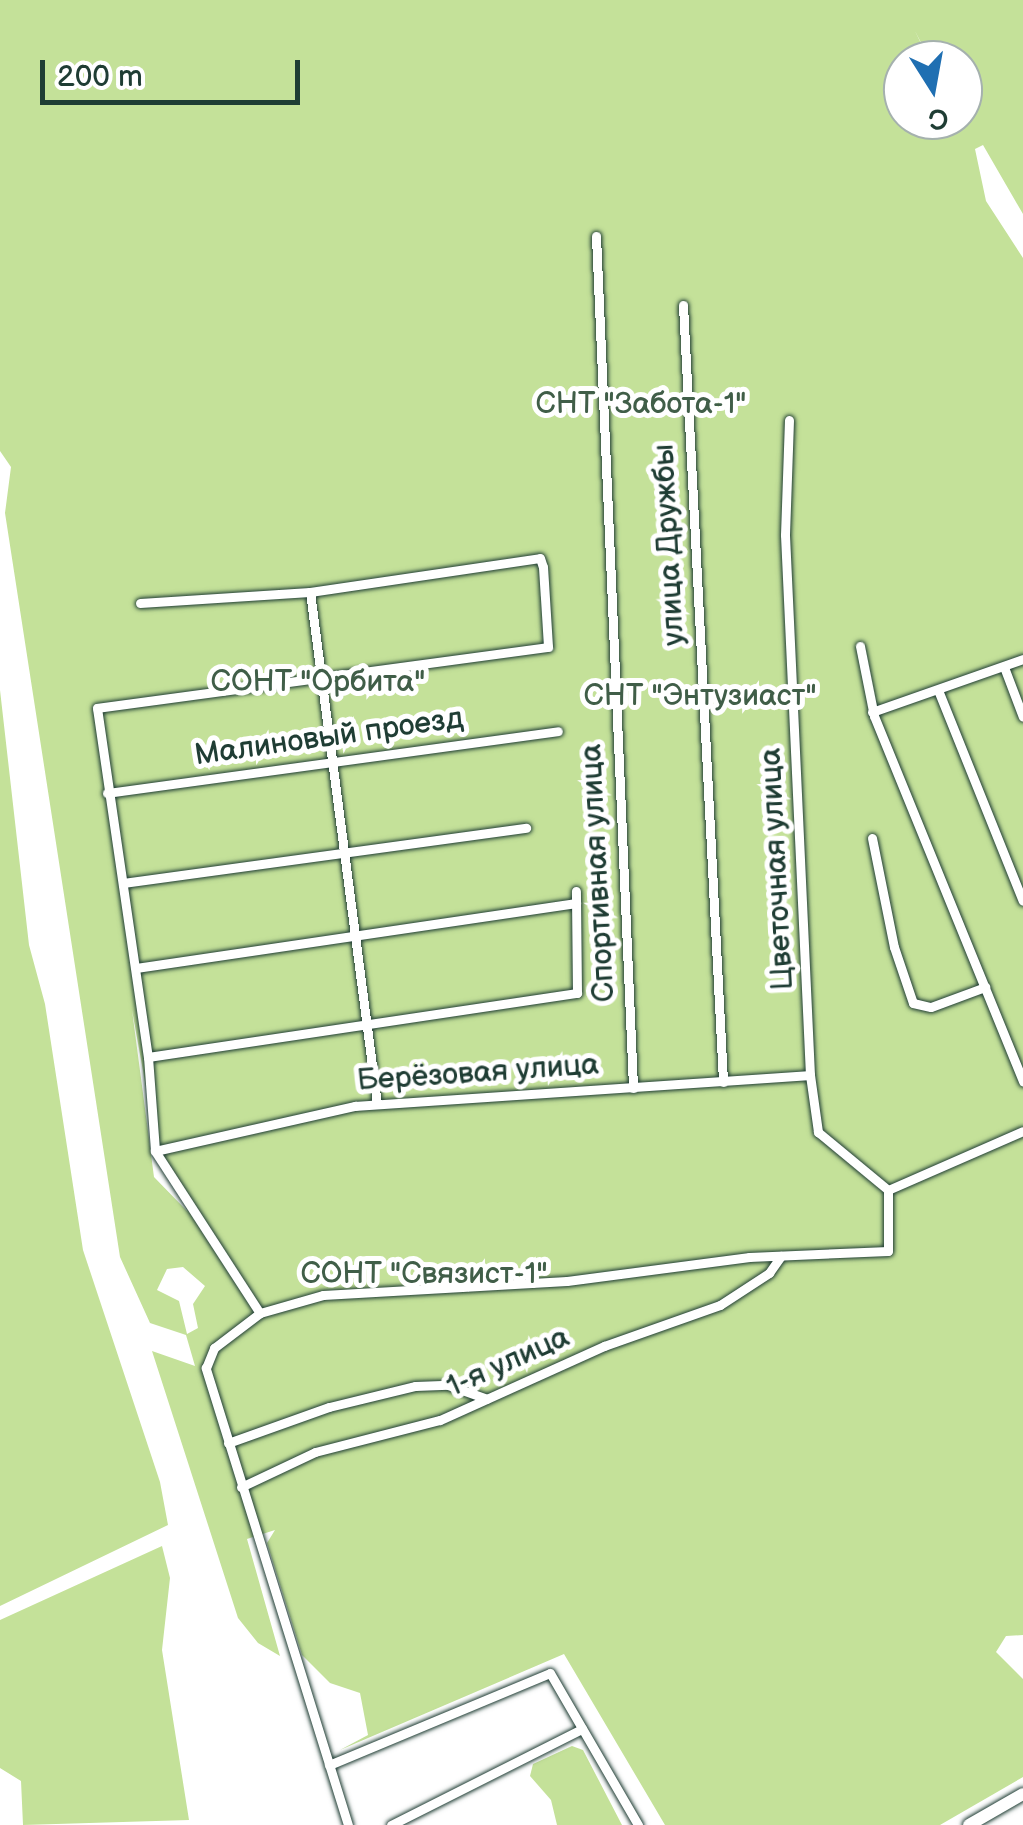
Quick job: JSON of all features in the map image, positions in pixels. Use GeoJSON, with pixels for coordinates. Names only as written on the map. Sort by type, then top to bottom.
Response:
{"type":"FeatureCollection","features":[{"type":"Feature","properties":{"kind":"main road"},"geometry":{"type":"LineString","coordinates":[[968,1825],[1023,1794]]}},
{"type":"Feature","properties":{"kind":"street","name":"Спортивная улица"},"geometry":{"type":"LineString","coordinates":[[596,236],[634,1088]]}},
{"type":"Feature","properties":{"kind":"street","name":"улица Дружбы"},"geometry":{"type":"LineString","coordinates":[[684,304],[722,1082]]}},
{"type":"Feature","properties":{"kind":"street","name":"Цветочная улица"},"geometry":{"type":"LineString","coordinates":[[789,420],[785,535],[810,1075],[818,1132],[888,1190]]}},
{"type":"Feature","properties":{"kind":"street"},"geometry":{"type":"LineString","coordinates":[[140,603],[310,592],[540,558],[548,606],[548,647],[97,708],[148,1057],[155,1152],[260,1313]]}},
{"type":"Feature","properties":{"kind":"street"},"geometry":{"type":"LineString","coordinates":[[310,592],[336,760],[377,1104]]}},
{"type":"Feature","properties":{"kind":"street"},"geometry":{"type":"LineString","coordinates":[[860,646],[872,712],[1023,1082]]}},
{"type":"Feature","properties":{"kind":"street"},"geometry":{"type":"LineString","coordinates":[[872,712],[1023,659]]}},
{"type":"Feature","properties":{"kind":"street"},"geometry":{"type":"LineString","coordinates":[[1004,668],[1023,716]]}},
{"type":"Feature","properties":{"kind":"street"},"geometry":{"type":"LineString","coordinates":[[938,690],[1023,900]]}},
{"type":"Feature","properties":{"kind":"street","name":"Малиновый проезд"},"geometry":{"type":"LineString","coordinates":[[107,793],[558,732]]}},
{"type":"Feature","properties":{"kind":"street"},"geometry":{"type":"LineString","coordinates":[[123,883],[347,848],[526,828]]}},
{"type":"Feature","properties":{"kind":"street"},"geometry":{"type":"LineString","coordinates":[[872,838],[894,947],[914,1003],[931,1007],[985,987]]}},
{"type":"Feature","properties":{"kind":"street"},"geometry":{"type":"LineString","coordinates":[[136,968],[357,936],[576,897],[576,992],[148,1057]]}},
{"type":"Feature","properties":{"kind":"street","name":"Берёзовая улица"},"geometry":{"type":"LineString","coordinates":[[155,1152],[377,1104],[810,1075]]}},
{"type":"Feature","properties":{"kind":"street"},"geometry":{"type":"LineString","coordinates":[[348,1825],[241,1487],[206,1358],[260,1313],[322,1295],[567,1281],[781,1256],[888,1251],[888,1190],[1023,1131]]}},
{"type":"Feature","properties":{"kind":"street","name":"1-я улица"},"geometry":{"type":"LineString","coordinates":[[241,1487],[315,1452],[416,1428],[728,1301],[781,1256]]}},
{"type":"Feature","properties":{"kind":"street"},"geometry":{"type":"LineString","coordinates":[[228,1443],[329,1406],[415,1386],[448,1385],[487,1399]]}},
{"type":"Feature","properties":{"kind":"street"},"geometry":{"type":"LineString","coordinates":[[329,1765],[550,1673],[638,1825]]}},
{"type":"Feature","properties":{"kind":"street"},"geometry":{"type":"LineString","coordinates":[[391,1825],[582,1729]]}},
{"type":"Feature","properties":{"kind":"green space"},"geometry":{"type":"Polygon","coordinates":[[[0,0],[1023,0],[1023,214],[983,145],[975,149],[986,201],[1023,258],[1023,1635],[1006,1636],[996,1652],[1023,1679],[1023,1777],[940,1825],[665,1825],[564,1654],[340,1750],[368,1735],[360,1693],[330,1683],[302,1655],[267,1543],[275,1530],[247,1539],[280,1656],[258,1643],[238,1618],[152,1351],[195,1366],[186,1335],[150,1323],[120,1257],[5,513],[11,467],[0,451],[0,0]],[[132,1010],[154,1177],[188,1212],[157,1148],[132,1010]],[[183,1267],[167,1269],[157,1290],[179,1301],[187,1334],[198,1328],[193,1304],[205,1286],[183,1267]]]}},
{"type":"Feature","properties":{"kind":"green space"},"geometry":{"type":"Polygon","coordinates":[[[0,690],[29,945],[45,1004],[83,1250],[160,1482],[168,1525],[0,1606],[0,690]]]}},
{"type":"Feature","properties":{"kind":"green space"},"geometry":{"type":"Polygon","coordinates":[[[162,1546],[170,1578],[162,1650],[189,1820],[23,1825],[21,1781],[0,1768],[0,1620],[162,1546]]]}},
{"type":"Feature","properties":{"kind":"green space"},"geometry":{"type":"Polygon","coordinates":[[[572,1746],[583,1750],[622,1825],[557,1825],[551,1800],[530,1776],[533,1764],[572,1746]]]}},
{"type":"Feature","properties":{"kind":"park label","name":"СНТ \"Забота-1\""},"geometry":{"type":"Point","coordinates":[641,404]}},
{"type":"Feature","properties":{"kind":"park label","name":"СОНТ \"Орбита\""},"geometry":{"type":"Point","coordinates":[318,682]}},
{"type":"Feature","properties":{"kind":"park label","name":"СНТ \"Энтузиаст\""},"geometry":{"type":"Point","coordinates":[700,696]}},
{"type":"Feature","properties":{"kind":"park label","name":"СОНТ \"Связист-1\""},"geometry":{"type":"Point","coordinates":[424,1274]}}]}
